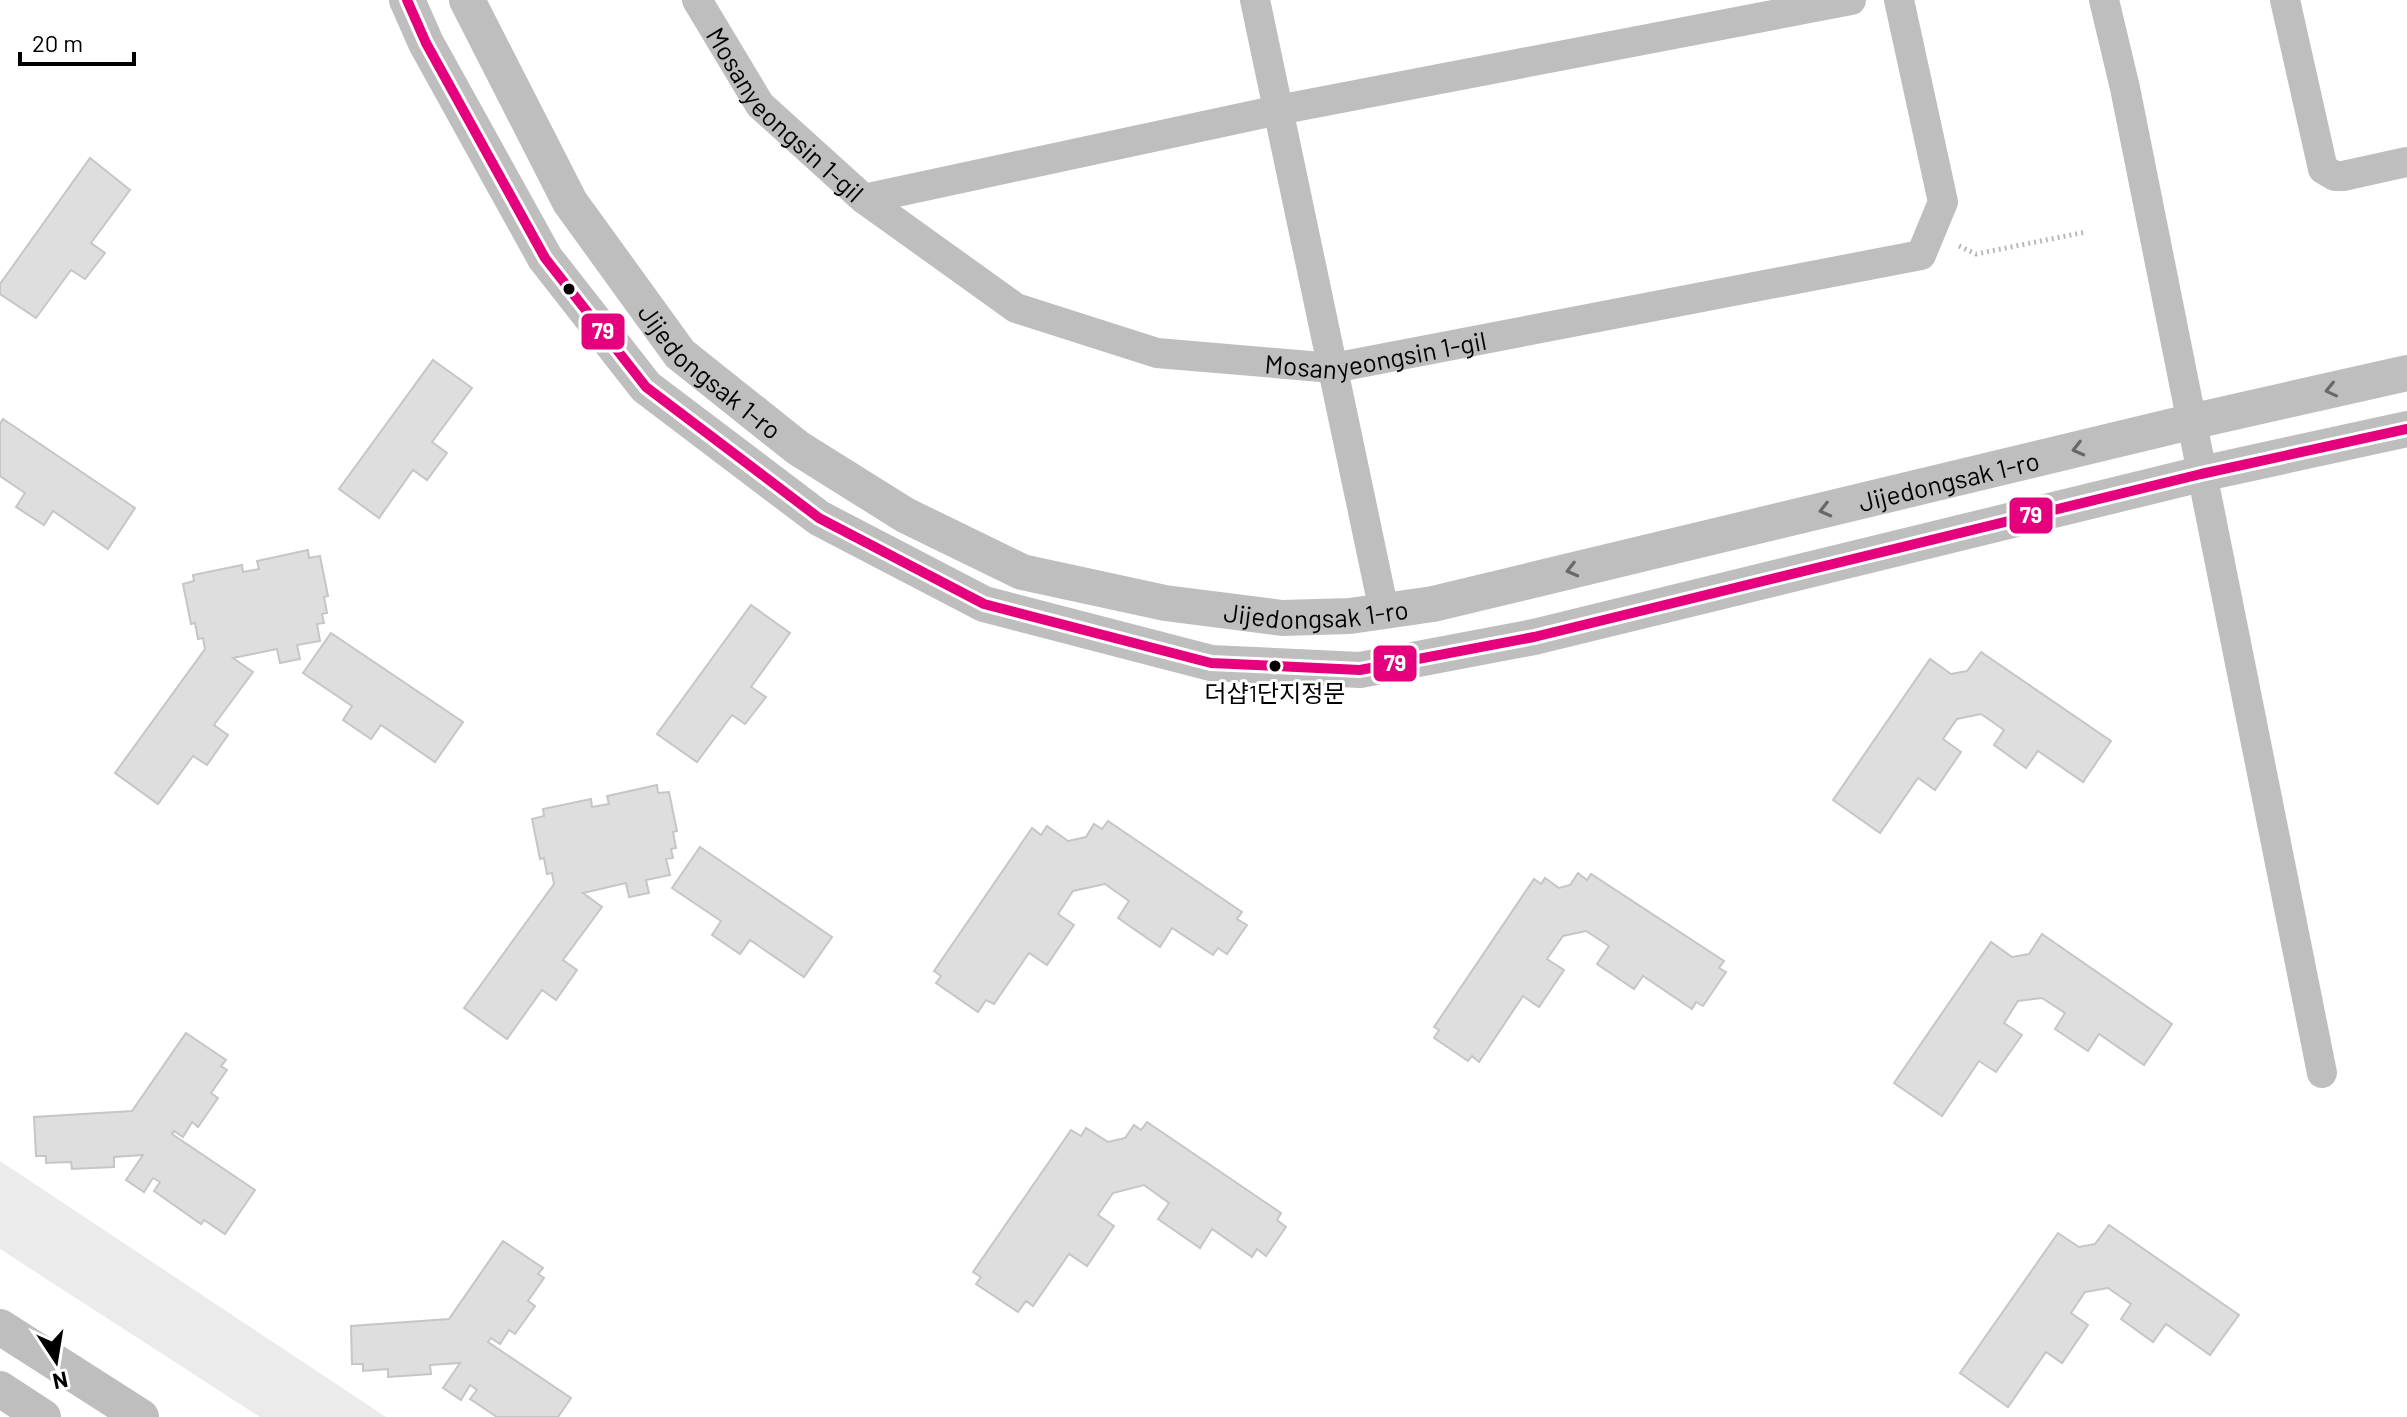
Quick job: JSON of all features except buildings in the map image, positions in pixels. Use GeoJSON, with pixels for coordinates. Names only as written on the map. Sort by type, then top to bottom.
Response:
{"type":"FeatureCollection","features":[{"type":"Feature","properties":{"kind":"street","name":"Jijedongsak 1-ro"},"geometry":{"type":"LineString","coordinates":[[407,0],[426,43],[545,258],[646,387],[819,518],[984,604],[1211,663],[1360,670],[1534,637],[2201,474],[2407,429]]}},
{"type":"Feature","properties":{"kind":"street","name":"Jijedongsak 1-ro"},"geometry":{"type":"LineString","coordinates":[[467,0],[570,202],[680,354],[798,448],[905,515],[1022,572],[1165,603],[1282,618],[1350,616],[1433,604],[2407,373]]}},
{"type":"Feature","properties":{"kind":"street","name":"Mosanyeongsin 1-gil"},"geometry":{"type":"LineString","coordinates":[[697,0],[760,105],[864,199],[1016,308],[1157,353],[1333,368],[1921,255],[1943,202],[1899,0]]}},
{"type":"Feature","properties":{"kind":"street"},"geometry":{"type":"LineString","coordinates":[[1255,0],[1384,611]]}},
{"type":"Feature","properties":{"kind":"street"},"geometry":{"type":"LineString","coordinates":[[864,199],[1278,110],[1851,0]]}},
{"type":"Feature","properties":{"kind":"street"},"geometry":{"type":"LineString","coordinates":[[2104,0],[2125,88],[2322,1073]]}},
{"type":"Feature","properties":{"kind":"street"},"geometry":{"type":"LineString","coordinates":[[2285,0],[2323,169],[2335,176],[2343,176],[2407,162]]}},
{"type":"Feature","properties":{"kind":"street"},"geometry":{"type":"LineString","coordinates":[[0,1327],[141,1417]]}},
{"type":"Feature","properties":{"kind":"street"},"geometry":{"type":"LineString","coordinates":[[0,1389],[43,1417]]}},
{"type":"Feature","properties":{"kind":"path"},"geometry":{"type":"LineString","coordinates":[[1931,231],[1976,254],[2086,232]]}},
{"type":"Feature","properties":{"kind":"shaded area"},"geometry":{"type":"Polygon","coordinates":[[[0,1161],[386,1417],[260,1417],[0,1249],[0,1161]]]}},
{"type":"Feature","properties":{"kind":"transit line","name":"79"},"geometry":{"type":"LineString","coordinates":[[407,0],[426,43],[545,258],[646,387],[819,518],[984,604],[1211,663],[1360,670],[1534,637],[2201,474],[2407,429]]}},
{"type":"Feature","properties":{"kind":"place","name":"더샵1단지정문"},"geometry":{"type":"Point","coordinates":[1275,666]}}]}
